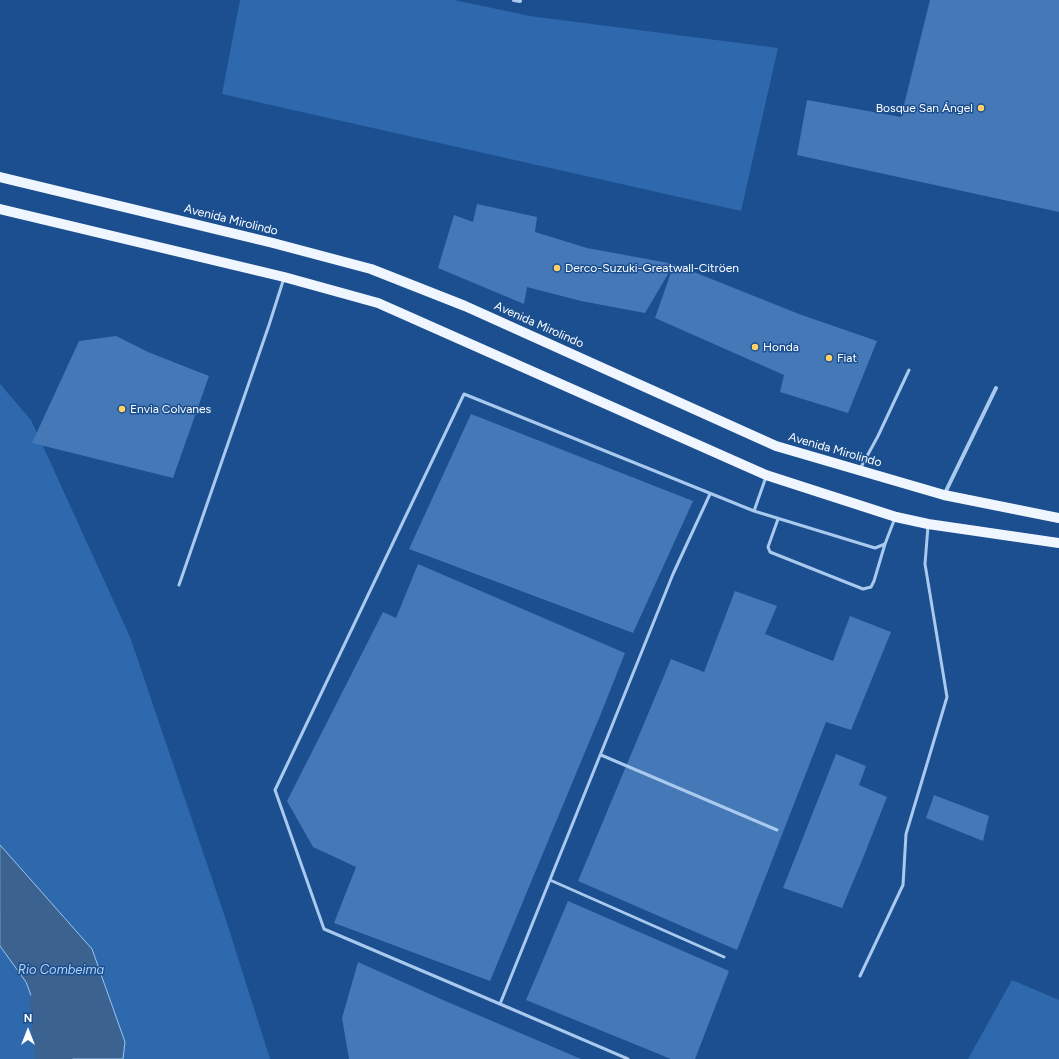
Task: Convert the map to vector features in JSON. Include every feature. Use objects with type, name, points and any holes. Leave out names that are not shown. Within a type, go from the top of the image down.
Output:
[{"type":"main road","name":"Avenida Mirolindo","points":[[0,177],[272,243],[371,269],[465,306],[776,446],[944,496],[1059,518]]},
{"type":"main road","points":[[0,209],[284,278],[378,304],[766,474],[896,517],[928,524],[1059,544]]},
{"type":"street","points":[[514,0],[520,0]]},
{"type":"street","points":[[944,496],[996,388]]},
{"type":"lane","points":[[179,585],[269,326],[284,278]]},
{"type":"lane","points":[[859,470],[878,436],[909,370]]},
{"type":"lane","points":[[628,1059],[324,929],[275,790],[464,394],[754,511],[875,548],[885,544]]},
{"type":"lane","points":[[754,511],[766,474]]},
{"type":"lane","points":[[500,1004],[674,574],[710,494]]},
{"type":"lane","points":[[778,519],[768,547],[770,552],[864,589],[871,587],[874,581],[885,544],[896,517]]},
{"type":"lane","points":[[860,976],[904,885],[906,834],[947,697],[925,564],[928,524]]},
{"type":"lane","points":[[601,755],[777,830]]},
{"type":"lane","points":[[550,880],[724,958]]},
{"type":"shaded area","points":[[240,0],[454,0],[530,16],[778,48],[741,211],[222,94]]},
{"type":"shaded area","points":[[0,384],[31,420],[130,637],[226,920],[270,1059],[0,1059]]},
{"type":"shaded area","points":[[1012,980],[1059,1000],[1059,1059],[968,1059]]},
{"type":"water","name":"Rio Combeima","points":[[0,845],[92,949],[125,1042],[123,1059],[55,1059],[26,982],[0,946]]},
{"type":"building","name":"Bosque San Ángel","points":[[930,0],[1059,0],[1059,212],[797,155],[807,100],[901,117]]},
{"type":"building","points":[[477,204],[537,217],[535,232],[587,248],[674,264],[645,313],[581,301],[527,287],[524,304],[438,268],[454,215],[473,222]]},
{"type":"building","points":[[674,264],[799,314],[877,341],[848,413],[780,392],[784,375],[655,318]]},
{"type":"building","name":"Envia Colvanes","points":[[116,336],[148,352],[209,376],[173,478],[32,443],[79,341]]},
{"type":"building","points":[[471,414],[693,501],[633,633],[409,549]]},
{"type":"building","points":[[418,564],[625,653],[490,981],[334,923],[356,867],[313,847],[287,801],[383,612],[396,618]]},
{"type":"building","points":[[735,591],[777,606],[765,634],[833,661],[850,616],[891,632],[851,730],[826,722],[737,950],[578,881],[671,659],[704,672]]},
{"type":"building","points":[[836,754],[866,766],[859,785],[887,797],[842,908],[783,888]]},
{"type":"building","points":[[934,795],[989,816],[983,841],[926,818]]},
{"type":"building","points":[[568,901],[729,971],[695,1059],[671,1059],[526,1000]]},
{"type":"building","points":[[358,962],[581,1059],[349,1059],[342,1018]]},
{"type":"waterway","points":[[48,1003],[54,1059]]},
{"type":"place","name":"Bosque San Ángel","points":[[981,108]]},
{"type":"place","name":"Derco-Suzuki-Greatwall-Citröen","points":[[557,268]]},
{"type":"place","name":"Honda","points":[[755,347]]},
{"type":"place","name":"Fiat","points":[[829,358]]},
{"type":"place","name":"Envia Colvanes","points":[[122,409]]}]
